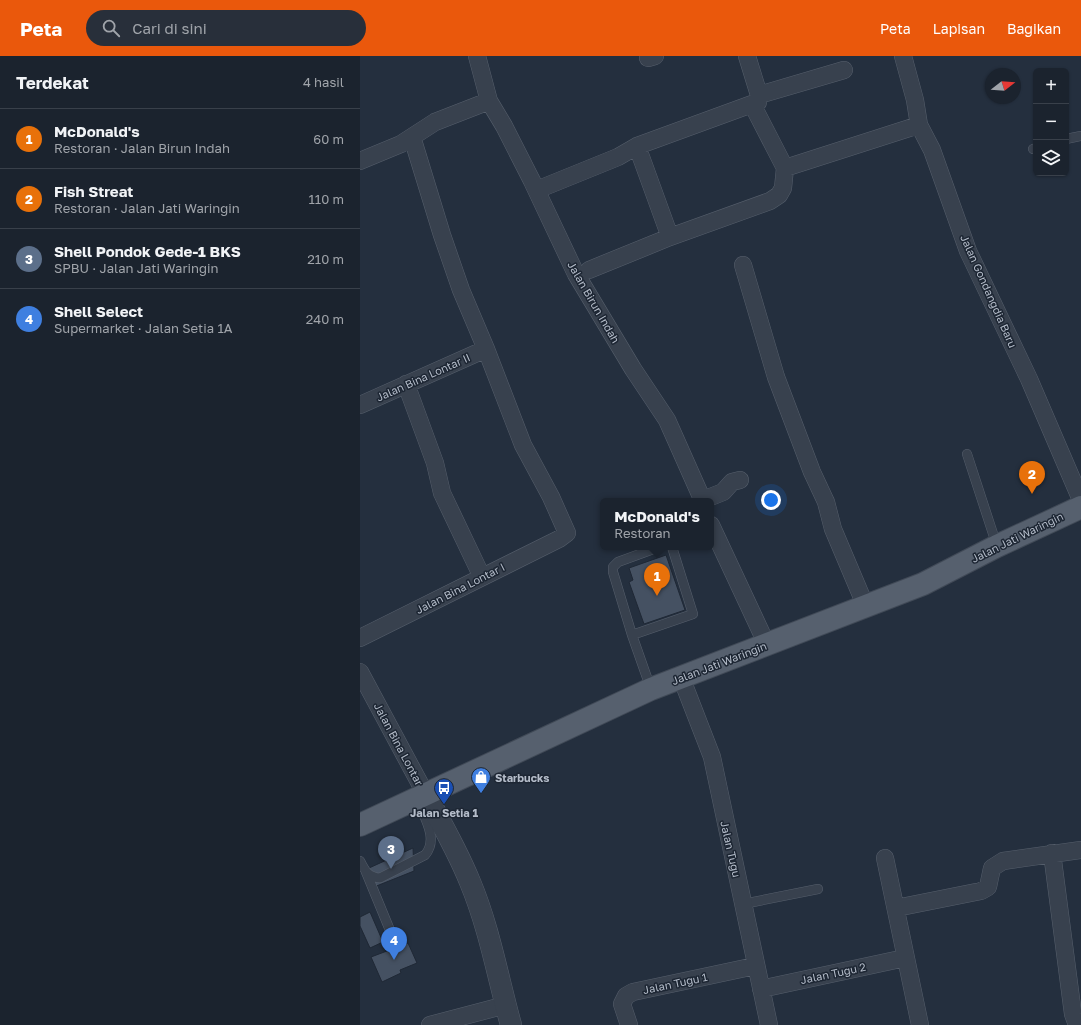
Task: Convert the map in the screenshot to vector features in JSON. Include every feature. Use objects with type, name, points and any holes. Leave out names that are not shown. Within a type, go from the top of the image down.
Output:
[{"type":"main road","name":"Jalan Jati Waringin","points":[[360,825],[651,689],[923,584],[997,546],[1081,507]]},
{"type":"street","name":"Jalan Birun Indah","points":[[477,56],[489,101],[538,184],[576,274],[632,369],[667,420],[702,498]]},
{"type":"street","points":[[589,270],[670,237],[770,201],[778,195],[783,188],[785,168],[756,99],[747,56]]},
{"type":"street","name":"Jalan Gondangdia Baru","points":[[903,56],[915,100],[919,125],[932,150],[968,251],[1029,379],[1081,500]]},
{"type":"street","points":[[538,184],[618,157],[637,146],[756,99],[844,70]]},
{"type":"street","points":[[360,161],[401,144],[435,122],[489,101]]},
{"type":"street","points":[[785,168],[919,125]]},
{"type":"street","points":[[412,137],[452,262],[486,349]]},
{"type":"street","points":[[637,146],[670,237]]},
{"type":"street","points":[[538,184],[604,153]]},
{"type":"street","points":[[743,265],[776,377],[812,472],[826,502],[833,529],[866,607]]},
{"type":"street","name":"Jalan Bina Lontar II","points":[[360,405],[486,349]]},
{"type":"street","name":"Jalan Bina Lontar I","points":[[360,638],[560,539],[567,533],[551,496],[523,445],[486,349]]},
{"type":"street","points":[[406,384],[435,463],[442,493],[482,577]]},
{"type":"street","points":[[710,498],[723,492],[732,482],[740,480]]},
{"type":"street","points":[[714,531],[767,645]]},
{"type":"street","name":"Jalan Bina Lontar","points":[[360,672],[421,797]]},
{"type":"street","name":"Jalan Tugu","points":[[681,677],[712,757],[769,1025]]},
{"type":"street","points":[[421,797],[459,856],[471,882],[480,906],[508,1015],[430,1025]]},
{"type":"street","points":[[896,908],[980,891],[988,887],[992,868],[1003,861],[1081,850]]},
{"type":"street","points":[[1052,853],[1073,1014],[1077,1025]]},
{"type":"street","points":[[885,858],[920,1025]]},
{"type":"street","name":"Jalan Tugu 2","points":[[761,989],[905,958]]},
{"type":"street","name":"Jalan Tugu 1","points":[[630,1025],[622,1004],[626,996],[633,992],[756,966]]},
{"type":"lane","points":[[1069,138],[1081,136]]},
{"type":"lane","points":[[968,454],[997,546]]},
{"type":"lane","points":[[651,550],[618,562],[613,567],[613,572],[632,636],[651,689]]},
{"type":"lane","points":[[632,636],[693,614],[673,550]]},
{"type":"lane","points":[[365,871],[372,877],[380,878],[425,855],[429,850],[432,838],[421,797]]},
{"type":"lane","points":[[360,861],[394,940]]},
{"type":"lane","points":[[743,904],[818,889]]},
{"type":"building","points":[[666,555],[685,610],[644,624],[629,582],[633,580],[629,568]]},
{"type":"building","points":[[413,848],[414,871],[369,889],[369,868]]},
{"type":"building","points":[[370,912],[383,942],[370,948],[360,926],[360,917]]},
{"type":"building","points":[[408,943],[417,963],[400,970],[401,973],[382,982],[371,957]]},
{"type":"place","name":"Fish Streat","points":[[1032,494]]},
{"type":"place","name":"McDonald's","points":[[657,596]]},
{"type":"place","name":"Starbucks","points":[[481,794]]},
{"type":"place","name":"Jalan Setia 1","points":[[444,805]]},
{"type":"place","name":"Shell Pondok Gede-1 BKS","points":[[391,869]]},
{"type":"place","name":"Shell Select","points":[[394,960]]}]
